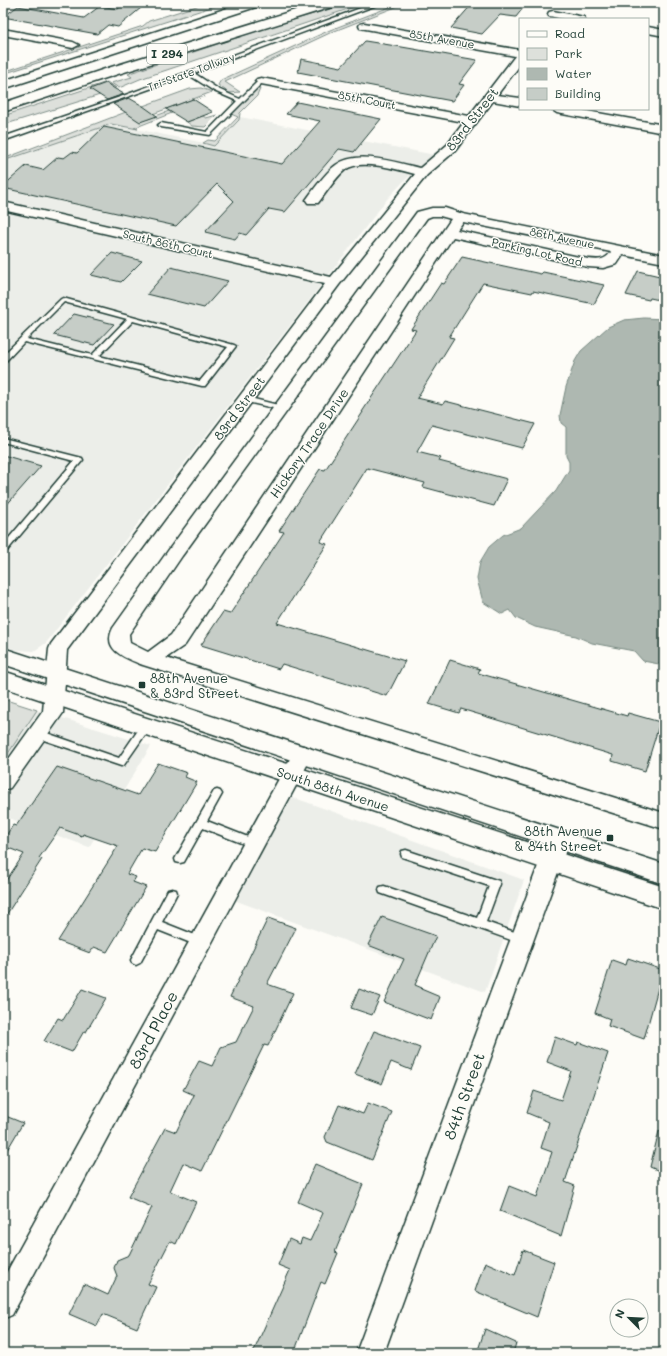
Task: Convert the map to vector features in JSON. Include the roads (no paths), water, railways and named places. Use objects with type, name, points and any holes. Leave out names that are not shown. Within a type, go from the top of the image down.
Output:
[{"type":"main road","name":"I 294","points":[[3,85],[255,3]]},
{"type":"main road","name":"Tri-State Tollway","points":[[3,108],[113,71],[332,3]]},
{"type":"main road","name":"South 88th Avenue","points":[[3,656],[303,754],[555,850],[664,898]]},
{"type":"main road","name":"South 88th Avenue","points":[[3,679],[292,775],[555,850],[664,874]]},
{"type":"street","points":[[551,17],[562,3]]},
{"type":"street","points":[[551,17],[566,18]]},
{"type":"street","name":"85th Avenue","points":[[364,26],[519,53]]},
{"type":"street","points":[[649,30],[664,33]]},
{"type":"street","points":[[3,32],[73,45]]},
{"type":"street","name":"83rd Street","points":[[3,782],[53,713],[58,649],[334,282],[422,172],[451,148],[519,58]]},
{"type":"street","name":"85th Court","points":[[261,81],[472,120]]},
{"type":"street","points":[[490,97],[519,102]]},
{"type":"street","points":[[562,110],[664,129]]},
{"type":"street","points":[[313,200],[342,166],[356,160],[375,162],[422,172]]},
{"type":"street","name":"South 86th Court","points":[[3,206],[334,282]]},
{"type":"street","name":"86th Avenue","points":[[150,660],[129,652],[121,646],[120,633],[176,552],[422,215],[435,210],[447,212],[459,217],[664,259]]},
{"type":"street","name":"Hickory Trace Drive","points":[[150,660],[178,640],[459,217]]},
{"type":"street","name":"Parking Lot Road","points":[[449,232],[588,263],[603,264],[612,261],[619,250]]},
{"type":"street","points":[[150,660],[664,821]]},
{"type":"street","name":"83rd Place","points":[[3,1306],[303,754]]},
{"type":"street","name":"84th Street","points":[[370,1353],[555,850]]},
{"type":"lane","name":"Tri-State Tollway","points":[[3,139],[190,73],[379,3]]},
{"type":"lane","points":[[190,73],[216,90],[241,101]]},
{"type":"lane","points":[[161,125],[208,134],[261,81]]},
{"type":"lane","points":[[3,359],[63,300],[232,346],[202,384],[23,340]]},
{"type":"lane","points":[[94,357],[131,319]]},
{"type":"lane","points":[[246,399],[282,408]]},
{"type":"lane","points":[[3,440],[79,460],[3,550]]},
{"type":"lane","points":[[38,734],[122,762],[146,726]]},
{"type":"lane","points":[[180,859],[217,794]]},
{"type":"lane","points":[[200,823],[254,844]]},
{"type":"lane","points":[[406,854],[495,884],[480,924]]},
{"type":"lane","points":[[384,890],[522,939]]},
{"type":"lane","points":[[136,960],[172,893]]},
{"type":"lane","points":[[155,924],[201,942]]},
{"type":"water","points":[[644,318],[664,319],[664,665],[643,661],[634,651],[592,643],[576,636],[535,627],[516,618],[510,610],[502,614],[483,602],[477,579],[480,562],[489,547],[503,535],[521,528],[556,491],[569,470],[569,462],[566,456],[566,427],[561,423],[560,415],[566,387],[575,361],[581,351],[608,327],[624,320]]},
{"type":"place","name":"88th Avenue & 83rd Street","points":[[142,685]]},
{"type":"place","name":"88th Avenue & 84th Street","points":[[610,838]]}]
